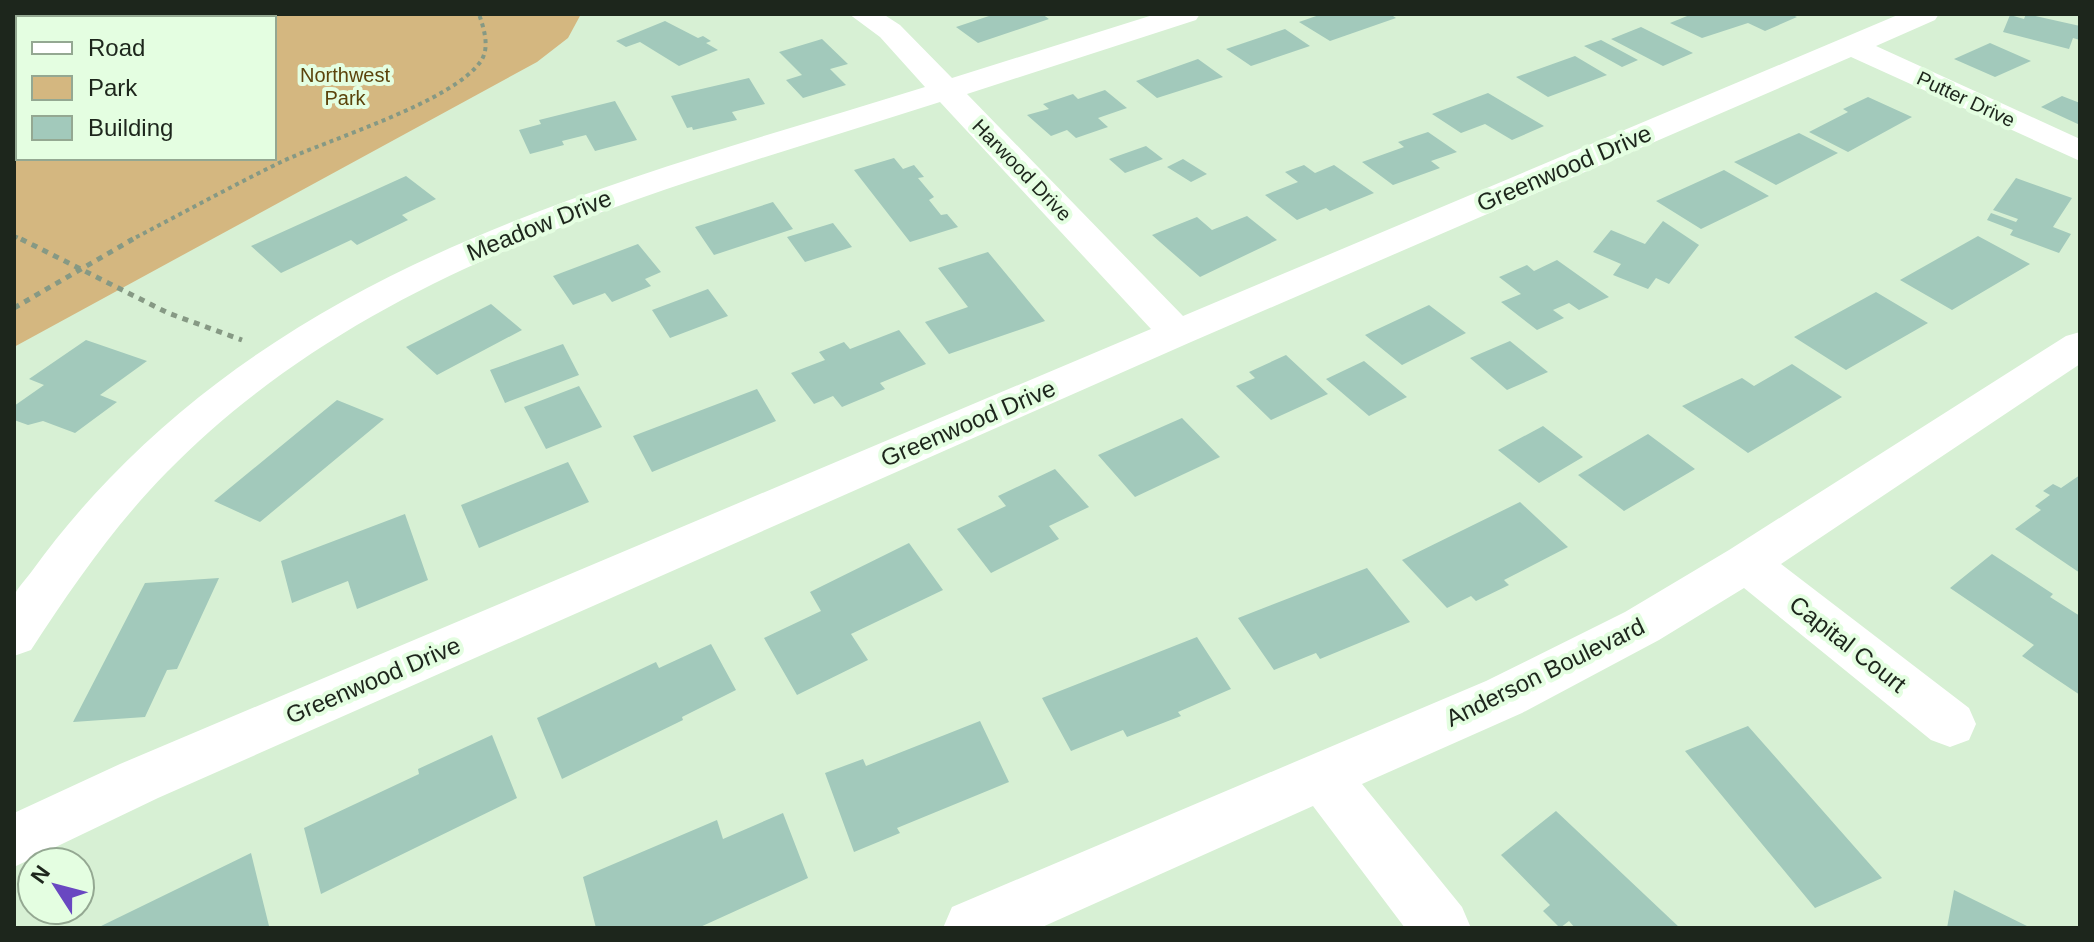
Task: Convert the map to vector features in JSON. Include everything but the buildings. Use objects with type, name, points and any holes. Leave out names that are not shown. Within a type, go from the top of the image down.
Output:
[{"type":"street","name":"Harwood Drive","points":[[863,14],[890,31],[1177,333]]},
{"type":"street","name":"Meadow Drive","points":[[14,636],[65,560],[109,506],[163,451],[254,376],[325,329],[469,252],[623,191],[1186,14]]},
{"type":"street","name":"Greenwood Drive","points":[[14,841],[153,775],[1925,14]]},
{"type":"street","name":"Putter Drive","points":[[1852,46],[2080,151]]},
{"type":"street","name":"Anderson Boulevard","points":[[973,928],[1504,697],[1642,626],[1746,563],[2080,345]]},
{"type":"street","name":"Capital Court","points":[[1746,563],[1950,724]]},
{"type":"street","points":[[1322,775],[1441,928]]},
{"type":"path","points":[[14,308],[283,161],[397,114],[467,77],[483,58],[486,37],[479,14]]},
{"type":"path","points":[[14,236],[168,313],[244,341]]},
{"type":"green space","name":"Northwest Park","points":[[14,14],[581,14],[568,38],[537,62],[14,347]]}]
